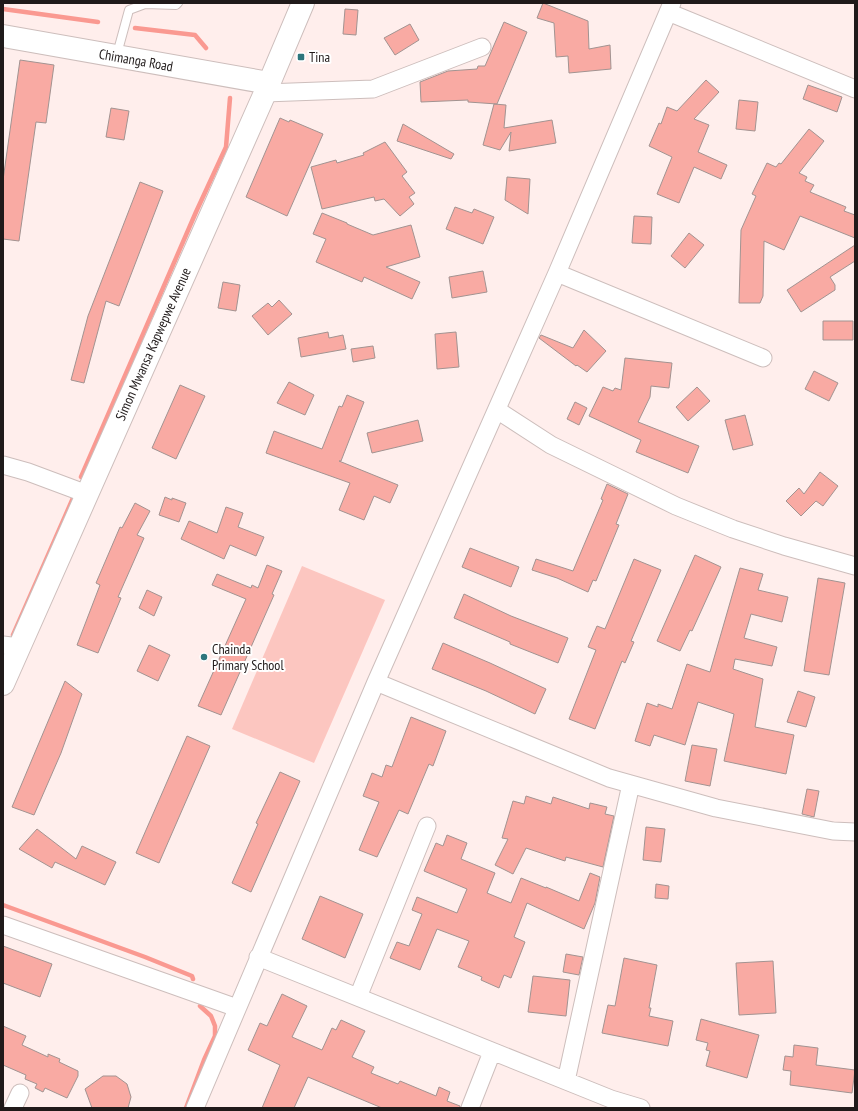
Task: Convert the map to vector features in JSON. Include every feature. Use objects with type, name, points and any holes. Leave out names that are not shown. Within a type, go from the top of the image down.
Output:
[{"type":"main road","name":"Simon Mwansa Kapwepwe Avenue","points":[[3,684],[11,646],[86,494],[267,88],[303,3]]},
{"type":"main road","name":"Chimanga Road","points":[[3,36],[116,56],[267,88]]},
{"type":"street","points":[[195,1108],[376,682],[557,273],[670,7],[855,89]]},
{"type":"street","points":[[267,88],[373,89],[482,47]]},
{"type":"street","points":[[557,273],[763,358]]},
{"type":"street","points":[[497,410],[551,445],[676,506],[732,529],[784,546],[855,566]]},
{"type":"street","points":[[3,465],[28,472],[86,494]]},
{"type":"street","points":[[376,682],[609,778],[716,808],[833,831],[855,832]]},
{"type":"street","points":[[566,1081],[632,784]]},
{"type":"street","points":[[358,997],[427,826]]},
{"type":"street","points":[[3,925],[237,1008]]},
{"type":"street","points":[[258,957],[610,1099],[641,1108]]},
{"type":"street","points":[[470,1108],[492,1052]]},
{"type":"lane","points":[[116,56],[129,10],[145,4],[176,5],[178,3]]},
{"type":"shaded area","points":[[302,566],[385,600],[314,763],[232,729]]},
{"type":"building","points":[[543,3],[588,21],[589,49],[610,45],[611,69],[569,73],[568,56],[556,57],[554,23],[537,18]]},
{"type":"building","points":[[345,9],[358,10],[356,35],[343,34]]},
{"type":"building","points":[[504,22],[527,32],[497,104],[468,102],[468,100],[421,102],[420,82],[448,71],[477,69],[478,66],[485,66]]},
{"type":"building","points":[[410,24],[419,40],[395,55],[384,38]]},
{"type":"building","points":[[20,60],[54,65],[46,123],[36,122],[19,241],[3,239],[3,180]]},
{"type":"building","points":[[706,80],[719,92],[694,119],[709,125],[698,152],[727,165],[721,179],[694,167],[679,203],[657,194],[672,157],[649,146],[659,123],[661,124],[667,107],[677,111]]},
{"type":"building","points":[[808,85],[842,97],[837,112],[803,99]]},
{"type":"building","points":[[739,100],[758,102],[755,131],[736,129]]},
{"type":"building","points":[[494,104],[506,105],[504,128],[552,120],[556,143],[509,151],[511,132],[500,150],[483,145]]},
{"type":"building","points":[[111,108],[129,111],[124,140],[106,137]]},
{"type":"building","points":[[280,118],[289,122],[290,120],[323,134],[287,216],[246,197]]},
{"type":"building","points":[[403,124],[454,154],[451,159],[397,141]]},
{"type":"building","points":[[809,129],[824,141],[799,173],[807,177],[805,181],[814,185],[810,192],[846,207],[844,211],[855,215],[855,238],[800,216],[784,250],[764,241],[763,296],[760,303],[739,303],[741,230],[756,196],[752,194],[767,163],[776,167],[779,163],[781,164]]},
{"type":"building","points":[[385,142],[407,172],[402,176],[415,193],[409,197],[414,204],[400,216],[384,199],[375,201],[374,197],[322,209],[311,167],[336,160],[337,163],[364,155],[363,153]]},
{"type":"building","points":[[507,177],[530,179],[528,214],[505,200]]},
{"type":"building","points":[[140,182],[163,191],[119,306],[106,301],[84,383],[71,380],[88,316]]},
{"type":"building","points":[[455,207],[472,213],[474,209],[494,217],[483,244],[446,229]]},
{"type":"building","points":[[322,213],[373,235],[411,225],[420,257],[386,267],[420,282],[412,299],[364,277],[362,282],[316,262],[326,239],[313,234]]},
{"type":"building","points":[[634,216],[652,217],[651,244],[632,243]]},
{"type":"building","points":[[689,233],[704,245],[685,268],[671,256]]},
{"type":"building","points":[[855,245],[855,261],[830,277],[835,285],[835,290],[801,312],[787,290]]},
{"type":"building","points":[[483,271],[487,292],[452,298],[449,277]]},
{"type":"building","points":[[223,282],[240,285],[236,311],[218,308]]},
{"type":"building","points":[[279,300],[292,314],[268,335],[252,316],[268,303],[272,307]]},
{"type":"building","points":[[823,321],[853,321],[853,340],[823,340]]},
{"type":"building","points":[[584,330],[606,351],[587,372],[577,365],[576,366],[539,338],[541,335],[573,348]]},
{"type":"building","points":[[328,332],[329,338],[343,335],[346,349],[301,357],[298,338]]},
{"type":"building","points":[[456,332],[459,367],[437,369],[435,334]]},
{"type":"building","points":[[373,346],[375,358],[353,362],[351,349]]},
{"type":"building","points":[[625,358],[672,363],[669,388],[651,386],[650,397],[638,422],[699,446],[688,473],[636,452],[641,440],[589,416],[603,387],[613,391],[615,388],[621,390]]},
{"type":"building","points":[[814,371],[838,383],[829,401],[805,389]]},
{"type":"building","points":[[289,382],[314,395],[305,415],[277,403]]},
{"type":"building","points":[[180,385],[205,396],[176,459],[152,448]]},
{"type":"building","points":[[697,387],[710,401],[688,421],[676,407]]},
{"type":"building","points":[[347,395],[364,402],[341,461],[339,461],[398,485],[390,503],[374,496],[364,520],[339,510],[350,483],[266,453],[274,431],[322,449],[339,406],[342,407]]},
{"type":"building","points":[[575,402],[587,408],[579,425],[567,419]]},
{"type":"building","points":[[745,415],[753,445],[733,450],[725,420]]},
{"type":"building","points":[[418,420],[423,441],[372,453],[367,433]]},
{"type":"building","points":[[820,472],[838,486],[823,506],[816,501],[801,516],[786,501],[799,488],[804,494]]},
{"type":"building","points":[[607,484],[628,494],[616,524],[619,525],[596,581],[593,580],[588,592],[557,578],[532,570],[536,559],[573,571],[603,500],[601,499]]},
{"type":"building","points":[[165,497],[186,503],[179,522],[159,515]]},
{"type":"building","points":[[135,503],[150,511],[137,535],[144,538],[118,597],[121,598],[98,653],[77,645],[100,585],[96,583],[120,527],[122,528]]},
{"type":"building","points":[[226,507],[243,513],[238,527],[264,537],[256,556],[230,545],[224,559],[181,539],[189,521],[217,533]]},
{"type":"building","points":[[470,548],[519,567],[511,587],[462,567]]},
{"type":"building","points":[[695,555],[721,567],[692,631],[690,630],[680,651],[657,641]]},
{"type":"building","points":[[634,559],[661,570],[631,641],[634,642],[625,663],[622,661],[595,729],[569,719],[596,650],[588,647],[597,626],[605,629]]},
{"type":"building","points":[[267,565],[282,571],[272,594],[274,595],[221,715],[198,706],[246,599],[212,585],[217,574],[251,588],[252,585],[258,588]]},
{"type":"building","points":[[740,568],[763,574],[758,590],[788,597],[782,622],[751,614],[744,638],[777,647],[772,666],[735,659],[733,669],[763,679],[755,727],[794,735],[786,774],[724,761],[734,714],[698,702],[685,745],[654,735],[650,746],[635,741],[647,703],[658,707],[658,704],[672,709],[687,664],[710,672]]},
{"type":"building","points":[[818,578],[845,583],[829,675],[804,671]]},
{"type":"building","points":[[147,590],[162,597],[154,616],[139,608]]},
{"type":"building","points":[[464,594],[511,616],[568,638],[558,663],[510,644],[510,642],[454,618]]},
{"type":"building","points":[[443,643],[546,689],[535,714],[486,691],[432,669]]},
{"type":"building","points":[[149,645],[170,655],[158,681],[137,671]]},
{"type":"building","points":[[65,681],[82,694],[61,753],[34,815],[12,807]]},
{"type":"building","points":[[798,691],[815,697],[806,727],[787,722]]},
{"type":"building","points":[[411,717],[446,731],[433,766],[429,764],[408,814],[399,810],[377,857],[359,850],[379,802],[363,796],[372,773],[382,777],[386,765],[392,767]]},
{"type":"building","points":[[187,736],[210,746],[159,863],[136,853]]},
{"type":"building","points":[[692,745],[717,749],[710,786],[685,781]]},
{"type":"building","points":[[280,772],[300,781],[251,892],[232,883],[258,824],[256,823]]},
{"type":"building","points":[[807,789],[819,791],[814,817],[802,814]]},
{"type":"building","points":[[526,796],[551,804],[553,797],[589,809],[590,803],[607,807],[605,814],[614,816],[603,867],[566,857],[565,861],[526,848],[513,874],[495,865],[508,839],[502,838],[513,801],[524,804]]},
{"type":"building","points":[[646,827],[665,829],[661,862],[643,860]]},
{"type":"building","points":[[37,829],[76,859],[82,846],[116,862],[105,885],[55,862],[52,868],[19,849]]},
{"type":"building","points":[[447,835],[467,843],[461,859],[495,873],[487,893],[511,903],[521,878],[579,901],[590,873],[600,877],[595,903],[584,929],[527,903],[514,937],[525,942],[511,978],[504,975],[499,988],[481,980],[482,977],[458,967],[469,941],[437,929],[420,970],[390,958],[397,942],[409,946],[422,914],[412,910],[417,897],[457,913],[467,889],[424,871],[436,843],[443,846]]},
{"type":"building","points":[[656,884],[669,886],[668,899],[655,898]]},
{"type":"building","points":[[320,896],[363,914],[345,958],[302,939]]},
{"type":"building","points":[[3,946],[52,964],[40,997],[3,983]]},
{"type":"building","points":[[566,954],[583,957],[579,975],[563,972]]},
{"type":"building","points":[[624,958],[657,965],[649,1008],[651,1008],[649,1016],[673,1021],[668,1046],[602,1033],[608,1005],[615,1006]]},
{"type":"building","points":[[773,961],[776,1013],[739,1015],[736,963]]},
{"type":"building","points":[[533,976],[570,980],[566,1016],[528,1012]]},
{"type":"building","points":[[282,994],[307,1006],[292,1037],[322,1050],[332,1028],[336,1030],[341,1020],[365,1031],[352,1057],[374,1067],[371,1073],[398,1084],[400,1081],[436,1096],[439,1087],[450,1092],[447,1101],[460,1106],[460,1108],[382,1108],[308,1077],[294,1108],[262,1108],[280,1065],[248,1050],[260,1023],[267,1026]]},
{"type":"building","points":[[701,1019],[759,1035],[747,1078],[706,1066],[710,1051],[706,1050],[708,1043],[696,1040]]},
{"type":"building","points":[[3,1026],[26,1036],[22,1045],[48,1057],[48,1054],[60,1059],[59,1062],[78,1071],[78,1076],[67,1098],[45,1088],[43,1092],[35,1088],[37,1084],[25,1079],[26,1075],[3,1065]]},
{"type":"building","points":[[794,1045],[818,1048],[816,1065],[855,1070],[852,1093],[790,1085],[791,1071],[783,1070],[785,1056],[793,1057]]},
{"type":"building","points":[[103,1076],[116,1076],[127,1084],[131,1097],[128,1108],[92,1108],[85,1089]]},
{"type":"waterway","points":[[3,9],[98,22]]},
{"type":"waterway","points":[[135,28],[195,35],[206,48]]},
{"type":"waterway","points":[[81,477],[196,212],[226,147],[230,98]]},
{"type":"waterway","points":[[13,635],[73,498]]},
{"type":"waterway","points":[[3,905],[145,957],[192,976],[193,979]]},
{"type":"waterway","points":[[186,1108],[204,1060],[215,1036],[215,1026],[211,1016],[200,1006]]},
{"type":"place","name":"Tina","points":[[301,57]]},
{"type":"place","name":"Chainda Primary School","points":[[204,657]]}]
